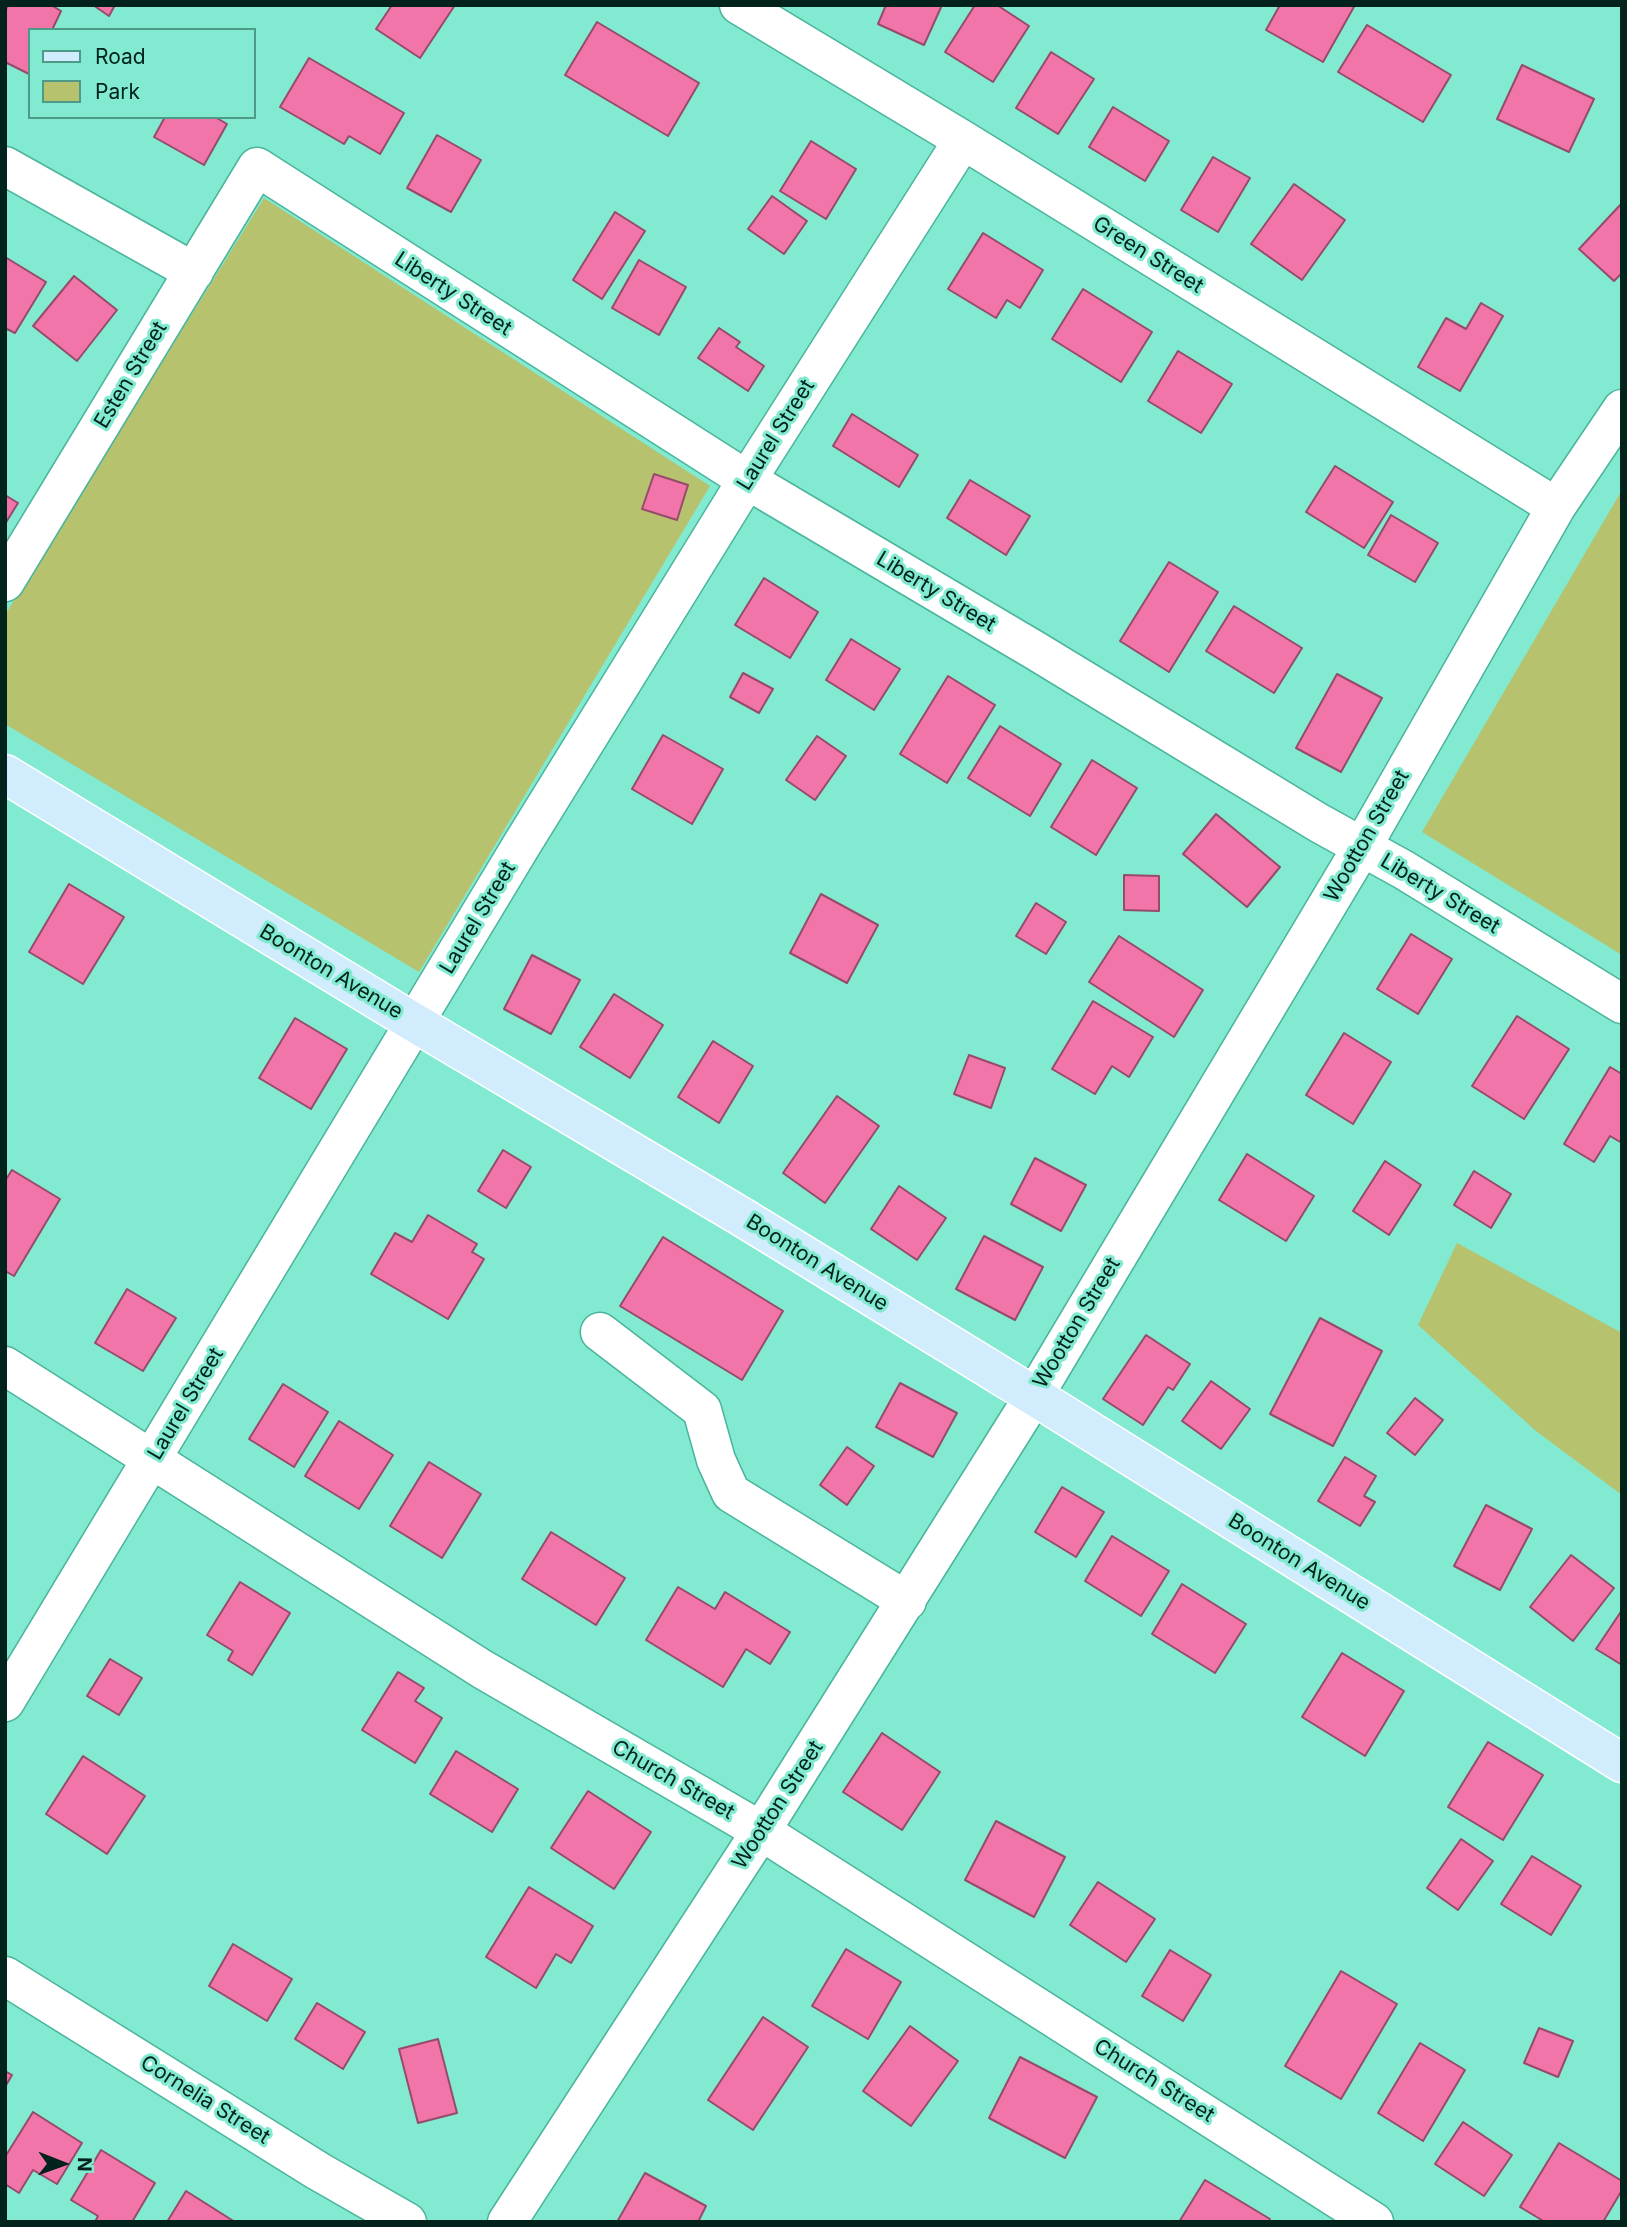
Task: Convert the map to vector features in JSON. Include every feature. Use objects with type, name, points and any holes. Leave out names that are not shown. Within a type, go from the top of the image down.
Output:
[{"type":"main road","name":"Boonton Avenue","points":[[5,775],[742,1217],[1622,1763]]},
{"type":"street","name":"Green Street","points":[[739,5],[963,140],[1556,507]]},
{"type":"street","name":"Laurel Street","points":[[5,1702],[747,480],[963,140]]},
{"type":"street","points":[[5,166],[194,272]]},
{"type":"street","name":"Liberty Street","points":[[257,167],[747,480],[1404,870],[1622,1004]]},
{"type":"street","name":"Esten Street","points":[[5,582],[257,167]]},
{"type":"street","name":"Wootton Street","points":[[506,2222],[761,1831],[1034,1396],[1362,847],[1556,507],[1620,415]]},
{"type":"street","points":[[600,1332],[702,1410],[716,1460],[731,1493],[907,1601]]},
{"type":"street","name":"Church Street","points":[[5,1366],[482,1670],[761,1831],[1374,2222]]},
{"type":"street","name":"Cornelia Street","points":[[5,1976],[307,2164],[407,2222]]},
{"type":"green space","points":[[264,198],[710,486],[419,972],[5,724],[5,615]]},
{"type":"green space","points":[[1622,490],[1622,955],[1422,832]]},
{"type":"green space","points":[[1457,1243],[1622,1333],[1622,1495],[1536,1431],[1418,1325]]},
{"type":"building","points":[[8,5],[51,5],[61,11],[53,28],[28,28],[28,74],[5,62],[5,11]]},
{"type":"building","points":[[93,5],[115,5],[109,16]]},
{"type":"building","points":[[392,5],[455,5],[420,58],[376,29]]},
{"type":"building","points":[[886,5],[942,5],[924,45],[878,24]]},
{"type":"building","points":[[975,5],[997,5],[1029,26],[993,82],[945,52]]},
{"type":"building","points":[[1280,5],[1355,5],[1323,62],[1266,30]]},
{"type":"building","points":[[597,22],[699,83],[668,136],[565,75]]},
{"type":"building","points":[[1367,25],[1451,75],[1423,122],[1338,72]]},
{"type":"building","points":[[1051,52],[1094,79],[1058,134],[1016,108]]},
{"type":"building","points":[[309,58],[404,113],[380,154],[349,136],[344,144],[280,107]]},
{"type":"building","points":[[1522,65],[1594,99],[1569,152],[1497,119]]},
{"type":"building","points":[[1113,107],[1169,141],[1145,181],[1089,147]]},
{"type":"building","points":[[164,119],[218,119],[227,124],[204,165],[154,137]]},
{"type":"building","points":[[437,135],[481,160],[451,212],[407,188]]},
{"type":"building","points":[[811,141],[856,169],[826,219],[780,191]]},
{"type":"building","points":[[1213,157],[1250,178],[1218,232],[1181,210]]},
{"type":"building","points":[[1294,184],[1345,220],[1302,280],[1251,244]]},
{"type":"building","points":[[772,196],[807,221],[784,254],[748,229]]},
{"type":"building","points":[[1622,203],[1622,273],[1614,281],[1579,249]]},
{"type":"building","points":[[615,212],[645,231],[602,299],[573,280]]},
{"type":"building","points":[[983,233],[1043,270],[1020,308],[1007,300],[996,318],[948,289]]},
{"type":"building","points":[[5,257],[46,282],[15,333],[5,328]]},
{"type":"building","points":[[639,260],[686,287],[659,335],[612,308]]},
{"type":"building","points":[[74,276],[117,310],[77,361],[33,326]]},
{"type":"building","points":[[1083,289],[1152,332],[1121,382],[1052,339]]},
{"type":"building","points":[[1481,303],[1503,316],[1460,391],[1418,367],[1446,318],[1466,329]]},
{"type":"building","points":[[719,328],[740,342],[736,347],[764,366],[748,391],[698,358]]},
{"type":"building","points":[[1178,351],[1232,384],[1201,433],[1148,401]]},
{"type":"building","points":[[852,414],[918,455],[899,487],[833,446]]},
{"type":"building","points":[[1335,466],[1393,502],[1364,548],[1306,512]]},
{"type":"building","points":[[654,474],[688,485],[677,520],[642,509]]},
{"type":"building","points":[[970,480],[1030,516],[1006,555],[947,518]]},
{"type":"building","points":[[5,495],[18,503],[5,524]]},
{"type":"building","points":[[1391,515],[1438,543],[1415,582],[1368,555]]},
{"type":"building","points":[[1169,562],[1218,592],[1169,672],[1120,641]]},
{"type":"building","points":[[764,578],[818,612],[790,658],[735,625]]},
{"type":"building","points":[[1234,606],[1302,648],[1274,693],[1206,651]]},
{"type":"building","points":[[851,639],[900,669],[874,710],[826,680]]},
{"type":"building","points":[[743,673],[773,689],[759,713],[730,697]]},
{"type":"building","points":[[1337,674],[1382,698],[1341,772],[1296,748]]},
{"type":"building","points":[[948,676],[995,705],[947,783],[900,754]]},
{"type":"building","points":[[1000,726],[1061,764],[1030,816],[968,778]]},
{"type":"building","points":[[663,735],[723,769],[692,824],[632,789]]},
{"type":"building","points":[[817,736],[846,756],[815,800],[786,780]]},
{"type":"building","points":[[1092,760],[1137,788],[1096,855],[1051,827]]},
{"type":"building","points":[[1216,814],[1280,867],[1247,907],[1183,854]]},
{"type":"building","points":[[1124,875],[1159,876],[1159,911],[1124,910]]},
{"type":"building","points":[[69,884],[124,917],[83,984],[29,952]]},
{"type":"building","points":[[821,894],[878,925],[847,983],[790,953]]},
{"type":"building","points":[[1036,903],[1066,922],[1046,954],[1016,936]]},
{"type":"building","points":[[1411,934],[1452,959],[1418,1014],[1377,989]]},
{"type":"building","points":[[1119,936],[1203,990],[1174,1037],[1089,982]]},
{"type":"building","points":[[532,955],[580,980],[551,1034],[504,1009]]},
{"type":"building","points":[[614,994],[663,1025],[630,1078],[580,1047]]},
{"type":"building","points":[[1093,1001],[1153,1037],[1129,1077],[1112,1066],[1095,1094],[1052,1069]]},
{"type":"building","points":[[1517,1016],[1569,1049],[1524,1119],[1472,1086]]},
{"type":"building","points":[[295,1018],[347,1049],[311,1109],[259,1078]]},
{"type":"building","points":[[1344,1033],[1391,1062],[1353,1124],[1306,1095]]},
{"type":"building","points":[[713,1041],[753,1066],[719,1123],[678,1097]]},
{"type":"building","points":[[969,1055],[1005,1068],[991,1108],[954,1094]]},
{"type":"building","points":[[1610,1067],[1622,1074],[1622,1143],[1610,1136],[1594,1162],[1564,1144]]},
{"type":"building","points":[[837,1096],[879,1126],[825,1203],[783,1173]]},
{"type":"building","points":[[503,1150],[531,1167],[506,1208],[478,1191]]},
{"type":"building","points":[[1247,1154],[1314,1196],[1286,1241],[1219,1200]]},
{"type":"building","points":[[1035,1158],[1086,1185],[1061,1231],[1011,1204]]},
{"type":"building","points":[[1385,1161],[1421,1185],[1389,1235],[1353,1211]]},
{"type":"building","points":[[12,1170],[60,1199],[14,1276],[5,1271],[5,1181]]},
{"type":"building","points":[[1474,1171],[1511,1194],[1491,1228],[1454,1205]]},
{"type":"building","points":[[899,1186],[946,1218],[917,1260],[871,1229]]},
{"type":"building","points":[[428,1215],[477,1244],[472,1252],[484,1259],[448,1319],[371,1274],[395,1233],[412,1242]]},
{"type":"building","points":[[984,1236],[1043,1267],[1015,1320],[956,1289]]},
{"type":"building","points":[[663,1237],[783,1311],[742,1380],[620,1306]]},
{"type":"building","points":[[127,1289],[176,1318],[143,1371],[95,1343]]},
{"type":"building","points":[[1320,1318],[1382,1351],[1333,1446],[1270,1414]]},
{"type":"building","points":[[1146,1335],[1190,1364],[1173,1390],[1168,1387],[1143,1425],[1103,1399]]},
{"type":"building","points":[[1211,1381],[1250,1409],[1221,1449],[1182,1421]]},
{"type":"building","points":[[900,1383],[957,1413],[933,1457],[876,1427]]},
{"type":"building","points":[[283,1384],[328,1412],[294,1467],[249,1439]]},
{"type":"building","points":[[1415,1398],[1443,1420],[1415,1455],[1387,1433]]},
{"type":"building","points":[[339,1421],[393,1455],[359,1509],[305,1476]]},
{"type":"building","points":[[847,1447],[874,1466],[847,1505],[820,1485]]},
{"type":"building","points":[[1345,1457],[1376,1476],[1364,1496],[1375,1502],[1360,1526],[1318,1501]]},
{"type":"building","points":[[429,1462],[481,1494],[442,1558],[390,1526]]},
{"type":"building","points":[[1062,1487],[1104,1512],[1076,1557],[1035,1532]]},
{"type":"building","points":[[1486,1505],[1532,1529],[1500,1590],[1454,1566]]},
{"type":"building","points":[[551,1532],[625,1578],[596,1625],[522,1579]]},
{"type":"building","points":[[1112,1536],[1169,1571],[1141,1616],[1085,1581]]},
{"type":"building","points":[[1571,1555],[1614,1588],[1573,1641],[1530,1607]]},
{"type":"building","points":[[240,1582],[290,1613],[252,1675],[228,1660],[233,1651],[207,1635]]},
{"type":"building","points":[[1182,1584],[1246,1624],[1215,1673],[1152,1634]]},
{"type":"building","points":[[678,1587],[715,1609],[725,1592],[790,1632],[770,1664],[746,1649],[723,1687],[646,1640]]},
{"type":"building","points":[[1622,1610],[1622,1665],[1596,1649]]},
{"type":"building","points":[[1342,1653],[1404,1691],[1365,1756],[1302,1717]]},
{"type":"building","points":[[110,1659],[142,1678],[119,1715],[87,1696]]},
{"type":"building","points":[[398,1672],[424,1688],[415,1701],[442,1718],[415,1763],[362,1730]]},
{"type":"building","points":[[882,1733],[940,1772],[902,1830],[843,1792]]},
{"type":"building","points":[[1488,1742],[1543,1775],[1503,1840],[1448,1807]]},
{"type":"building","points":[[456,1751],[518,1789],[492,1832],[430,1794]]},
{"type":"building","points":[[83,1756],[145,1796],[107,1854],[46,1814]]},
{"type":"building","points":[[588,1791],[651,1832],[614,1889],[551,1848]]},
{"type":"building","points":[[996,1821],[1065,1857],[1034,1917],[965,1880]]},
{"type":"building","points":[[1461,1839],[1493,1861],[1458,1910],[1427,1888]]},
{"type":"building","points":[[1532,1856],[1581,1886],[1551,1935],[1501,1904]]},
{"type":"building","points":[[1098,1882],[1155,1919],[1126,1962],[1070,1925]]},
{"type":"building","points":[[529,1887],[593,1926],[571,1963],[556,1954],[536,1988],[486,1957]]},
{"type":"building","points":[[233,1944],[292,1979],[267,2021],[209,1986]]},
{"type":"building","points":[[846,1949],[901,1982],[868,2039],[812,2006]]},
{"type":"building","points":[[1170,1950],[1211,1975],[1183,2021],[1142,1996]]},
{"type":"building","points":[[1341,1971],[1397,2004],[1341,2099],[1285,2066]]},
{"type":"building","points":[[317,2003],[365,2032],[343,2069],[295,2039]]},
{"type":"building","points":[[763,2017],[808,2047],[753,2130],[708,2100]]},
{"type":"building","points":[[910,2026],[958,2061],[911,2126],[863,2091]]},
{"type":"building","points":[[1539,2028],[1573,2041],[1558,2077],[1524,2063]]},
{"type":"building","points":[[438,2039],[457,2113],[418,2123],[399,2049]]},
{"type":"building","points":[[1420,2043],[1465,2070],[1423,2141],[1378,2113]]},
{"type":"building","points":[[1020,2057],[1097,2097],[1065,2158],[989,2118]]},
{"type":"building","points":[[5,2071],[12,2075],[5,2087]]},
{"type":"building","points":[[33,2112],[82,2143],[57,2184],[33,2170],[19,2193],[5,2184],[5,2157]]},
{"type":"building","points":[[1463,2122],[1512,2155],[1484,2196],[1435,2164]]},
{"type":"building","points":[[1559,2143],[1622,2181],[1622,2190],[1603,2222],[1545,2222],[1520,2207]]},
{"type":"building","points":[[101,2150],[155,2183],[132,2222],[95,2222],[98,2216],[71,2200]]},
{"type":"building","points":[[645,2173],[706,2206],[698,2222],[617,2222]]},
{"type":"building","points":[[1205,2180],[1270,2219],[1268,2222],[1179,2222]]},
{"type":"building","points":[[186,2191],[235,2222],[167,2222]]}]
